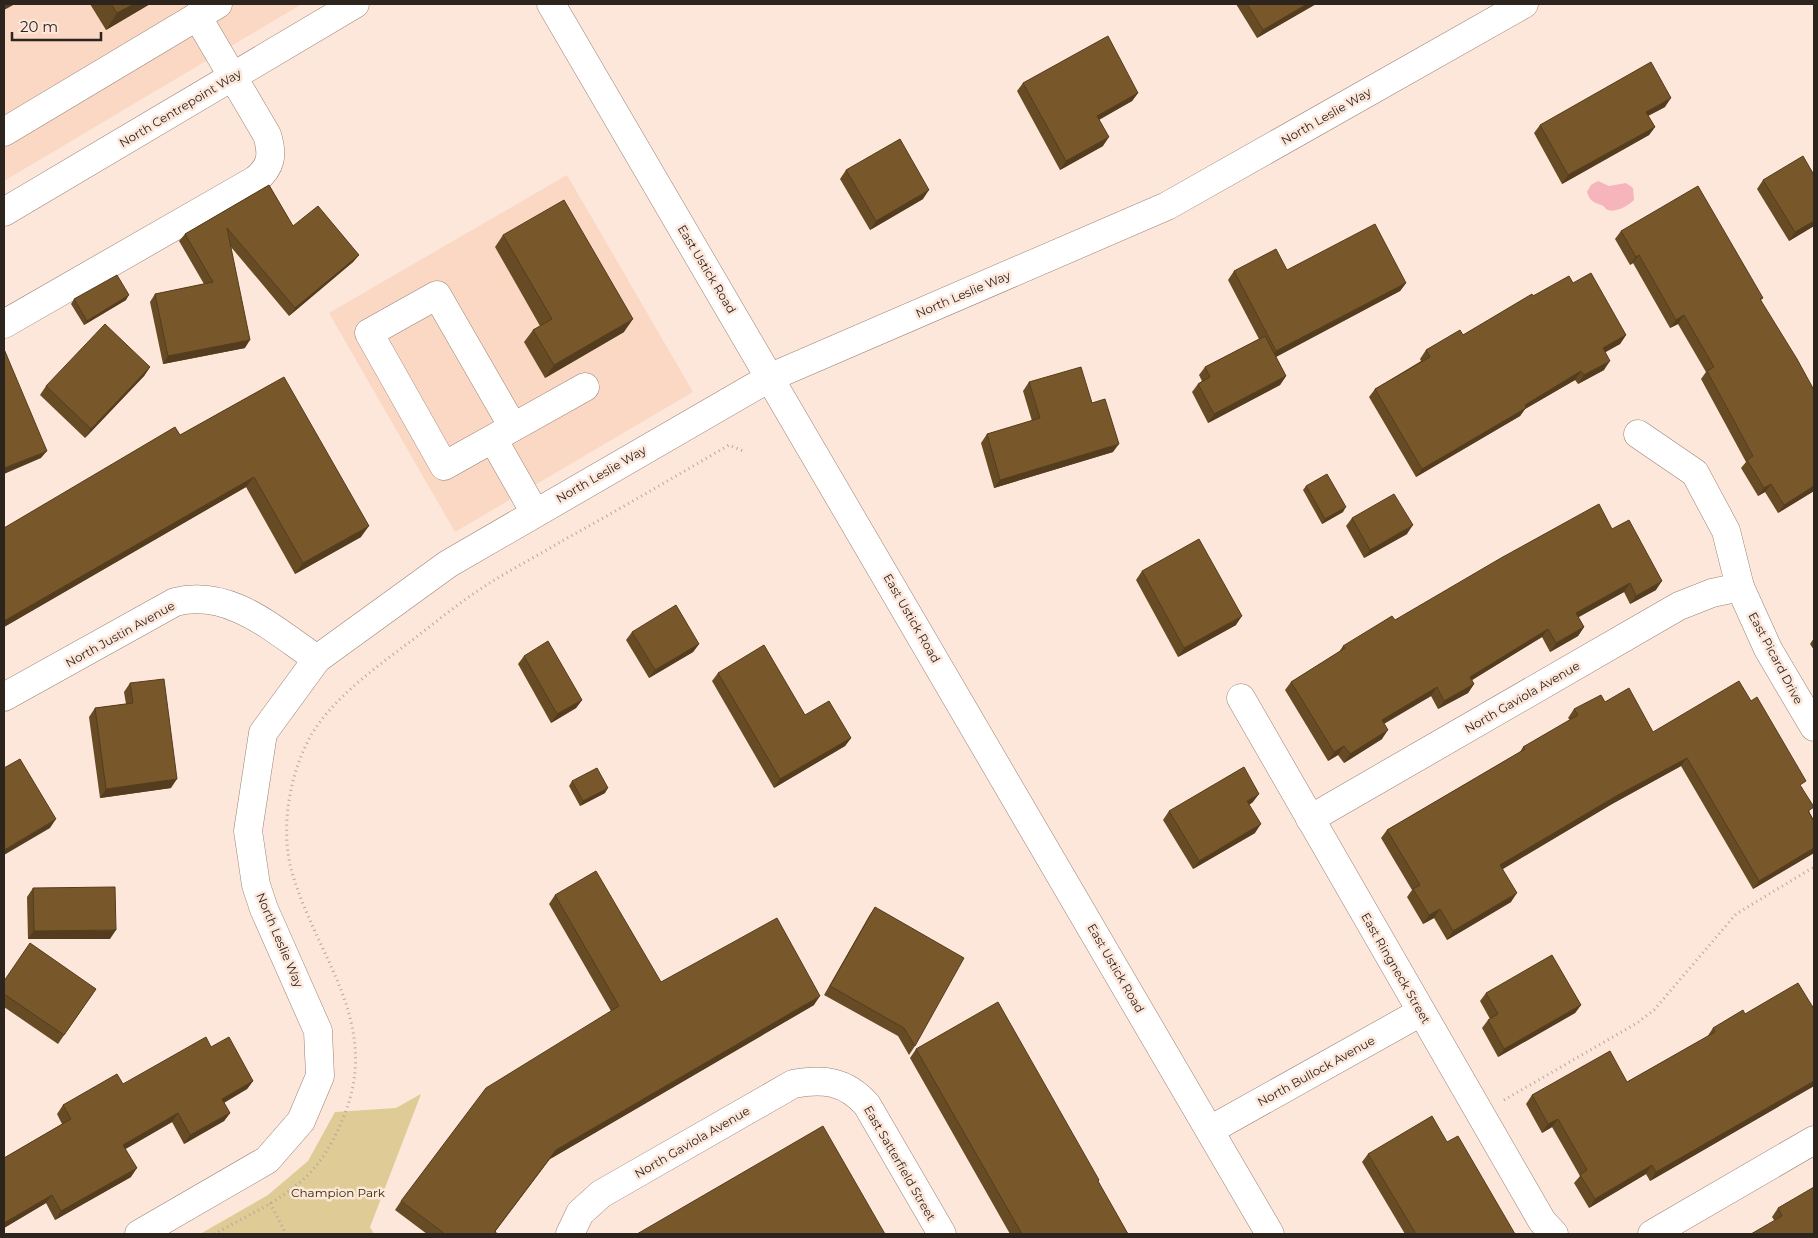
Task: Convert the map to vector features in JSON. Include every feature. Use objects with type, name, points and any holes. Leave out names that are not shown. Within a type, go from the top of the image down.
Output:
[{"type":"street","name":"North Centrepoint Way","points":[[4,212],[355,4]]},
{"type":"street","name":"East Ustick Road","points":[[552,4],[1270,1234]]},
{"type":"street","name":"North Leslie Way","points":[[139,1234],[267,1160],[301,1121],[320,1076],[318,1031],[264,908],[256,885],[248,830],[263,732],[317,659],[448,564],[771,377],[1168,206],[1524,4]]},
{"type":"street","points":[[4,132],[208,10],[232,77],[262,124],[272,155],[269,166],[262,174],[4,324]]},
{"type":"street","points":[[535,513],[503,433],[437,294],[369,333],[444,466],[503,433],[584,387]]},
{"type":"street","name":"East Picard Drive","points":[[1638,434],[1695,473],[1726,531],[1740,587],[1768,649],[1814,727]]},
{"type":"street","name":"North Gaviola Avenue","points":[[1310,820],[1679,606],[1712,594],[1740,587]]},
{"type":"street","name":"North Justin Avenue","points":[[4,697],[175,602],[187,599],[205,598],[221,601],[238,608],[317,659]]},
{"type":"street","name":"East Ringneck Street","points":[[1241,698],[1542,1221],[1554,1234]]},
{"type":"street","name":"North Bullock Avenue","points":[[1210,1130],[1421,1012]]},
{"type":"street","name":"North Gaviola Avenue","points":[[570,1233],[580,1213],[590,1202],[634,1174],[793,1084],[811,1080],[830,1081]]},
{"type":"street","name":"East Satterfield Street","points":[[830,1081],[857,1093],[867,1105],[942,1234]]},
{"type":"street","points":[[1652,1234],[1814,1140]]},
{"type":"path","points":[[214,1234],[270,1203],[307,1176],[334,1142],[351,1097],[355,1072],[354,1034],[344,992],[302,903],[291,869],[287,831],[289,808],[294,776],[310,738],[326,715],[369,673],[481,588],[728,445],[743,451]]},
{"type":"path","points":[[1480,1114],[1637,1023],[1654,1010],[1736,914],[1814,866]]},
{"type":"path","points":[[270,1203],[286,1234]]},
{"type":"shaded area","points":[[4,4],[302,4],[4,181]]},
{"type":"shaded area","points":[[567,175],[693,392],[455,532],[329,313]]},
{"type":"shaded area","points":[[1598,181],[1609,186],[1626,183],[1633,188],[1634,200],[1618,209],[1611,211],[1607,209],[1592,201],[1587,192],[1591,185]]},
{"type":"green space","name":"Champion Park","points":[[421,1094],[370,1227],[374,1234],[200,1234],[268,1195],[308,1161],[335,1112],[396,1108]]},
{"type":"building","points":[[111,4],[134,4],[117,13]]},
{"type":"building","points":[[1247,4],[1307,4],[1263,30]]},
{"type":"building","points":[[1108,36],[1138,93],[1097,116],[1109,137],[1066,161],[1023,83]]},
{"type":"building","points":[[1651,62],[1671,98],[1646,112],[1655,127],[1568,175],[1540,125]]},
{"type":"building","points":[[900,139],[929,190],[876,221],[846,170]]},
{"type":"building","points":[[1803,156],[1814,175],[1814,221],[1795,232],[1763,180]]},
{"type":"building","points":[[269,185],[293,226],[318,206],[359,255],[295,308],[227,228],[250,340],[168,356],[155,294],[213,282],[185,234]]},
{"type":"building","points":[[1698,186],[1763,298],[1760,299],[1814,390],[1814,486],[1784,505],[1771,484],[1764,488],[1747,460],[1753,456],[1707,371],[1714,367],[1684,315],[1676,320],[1639,255],[1636,257],[1621,231]]},
{"type":"building","points":[[564,200],[633,319],[554,365],[533,330],[552,319],[503,235]]},
{"type":"building","points":[[1375,224],[1406,283],[1276,351],[1234,271],[1276,249],[1287,270]]},
{"type":"building","points":[[1591,273],[1626,335],[1603,348],[1610,361],[1584,375],[1581,371],[1525,405],[1526,408],[1422,469],[1375,389],[1430,357],[1426,350],[1460,330],[1463,335],[1532,294],[1533,296],[1569,276],[1573,283]]},
{"type":"building","points":[[117,275],[129,295],[87,321],[74,299]]},
{"type":"building","points":[[105,324],[150,367],[91,429],[46,386]]},
{"type":"building","points":[[1265,336],[1286,376],[1214,414],[1198,384],[1210,377],[1205,367]]},
{"type":"building","points":[[4,349],[47,451],[4,468]]},
{"type":"building","points":[[1081,367],[1092,403],[1105,399],[1119,444],[1000,480],[987,434],[1040,418],[1029,382]]},
{"type":"building","points":[[284,377],[369,526],[303,563],[254,477],[4,621],[4,528],[175,427],[180,435]]},
{"type":"building","points":[[1327,474],[1346,507],[1325,519],[1306,486]]},
{"type":"building","points":[[1394,494],[1413,525],[1370,550],[1352,518]]},
{"type":"building","points":[[1599,504],[1612,529],[1629,520],[1662,581],[1636,596],[1630,583],[1576,613],[1584,627],[1556,643],[1548,629],[1470,677],[1474,684],[1444,701],[1437,687],[1382,720],[1388,730],[1350,754],[1344,746],[1334,752],[1291,682],[1345,648],[1343,646],[1392,616],[1395,620]]},
{"type":"building","points":[[1199,539],[1242,616],[1184,648],[1142,571]]},
{"type":"building","points":[[676,605],[699,644],[655,670],[632,632]]},
{"type":"building","points":[[548,641],[582,700],[557,714],[524,656]]},
{"type":"building","points":[[764,645],[805,715],[829,701],[851,738],[780,779],[718,673]]},
{"type":"building","points":[[164,679],[177,779],[106,789],[95,708],[133,703],[130,683]]},
{"type":"building","points":[[1739,681],[1751,701],[1757,697],[1806,781],[1800,785],[1814,807],[1808,811],[1814,821],[1814,848],[1759,881],[1687,758],[1618,795],[1500,865],[1517,893],[1453,931],[1440,909],[1429,915],[1413,889],[1420,885],[1387,830],[1525,749],[1523,747],[1578,715],[1574,709],[1601,695],[1605,702],[1629,688],[1653,732]]},
{"type":"building","points":[[20,759],[56,819],[4,850],[4,768]]},
{"type":"building","points":[[1244,767],[1259,794],[1247,801],[1261,824],[1199,861],[1169,811]]},
{"type":"building","points":[[597,768],[608,788],[583,801],[572,781]]},
{"type":"building","points":[[596,871],[661,982],[777,918],[820,996],[556,1150],[495,1231],[497,1234],[445,1234],[401,1201],[486,1088],[619,1006],[555,895]]},
{"type":"building","points":[[115,887],[116,930],[34,931],[33,888]]},
{"type":"building","points":[[875,907],[964,958],[915,1046],[904,1028],[830,986]]},
{"type":"building","points":[[30,943],[96,989],[64,1035],[4,994],[4,981]]},
{"type":"building","points":[[1552,955],[1581,1005],[1504,1049],[1488,1020],[1498,1014],[1486,993]]},
{"type":"building","points":[[1798,983],[1814,1009],[1814,1081],[1656,1172],[1652,1165],[1595,1199],[1580,1175],[1587,1170],[1558,1119],[1548,1124],[1532,1095],[1610,1051],[1627,1082],[1715,1032],[1713,1028],[1743,1010],[1745,1014]]},
{"type":"building","points":[[998,1002],[1128,1234],[1022,1234],[916,1049]]},
{"type":"building","points":[[206,1037],[211,1047],[229,1037],[253,1081],[222,1099],[230,1113],[190,1135],[178,1113],[123,1145],[137,1168],[61,1211],[52,1195],[4,1223],[4,1158],[71,1119],[63,1105],[117,1074],[123,1084]]},
{"type":"building","points":[[1432,1116],[1447,1142],[1458,1136],[1515,1234],[1416,1234],[1368,1154]]},
{"type":"building","points":[[823,1126],[885,1234],[637,1234]]},
{"type":"building","points":[[1814,1187],[1814,1234],[1751,1234],[1782,1216],[1778,1208]]}]
